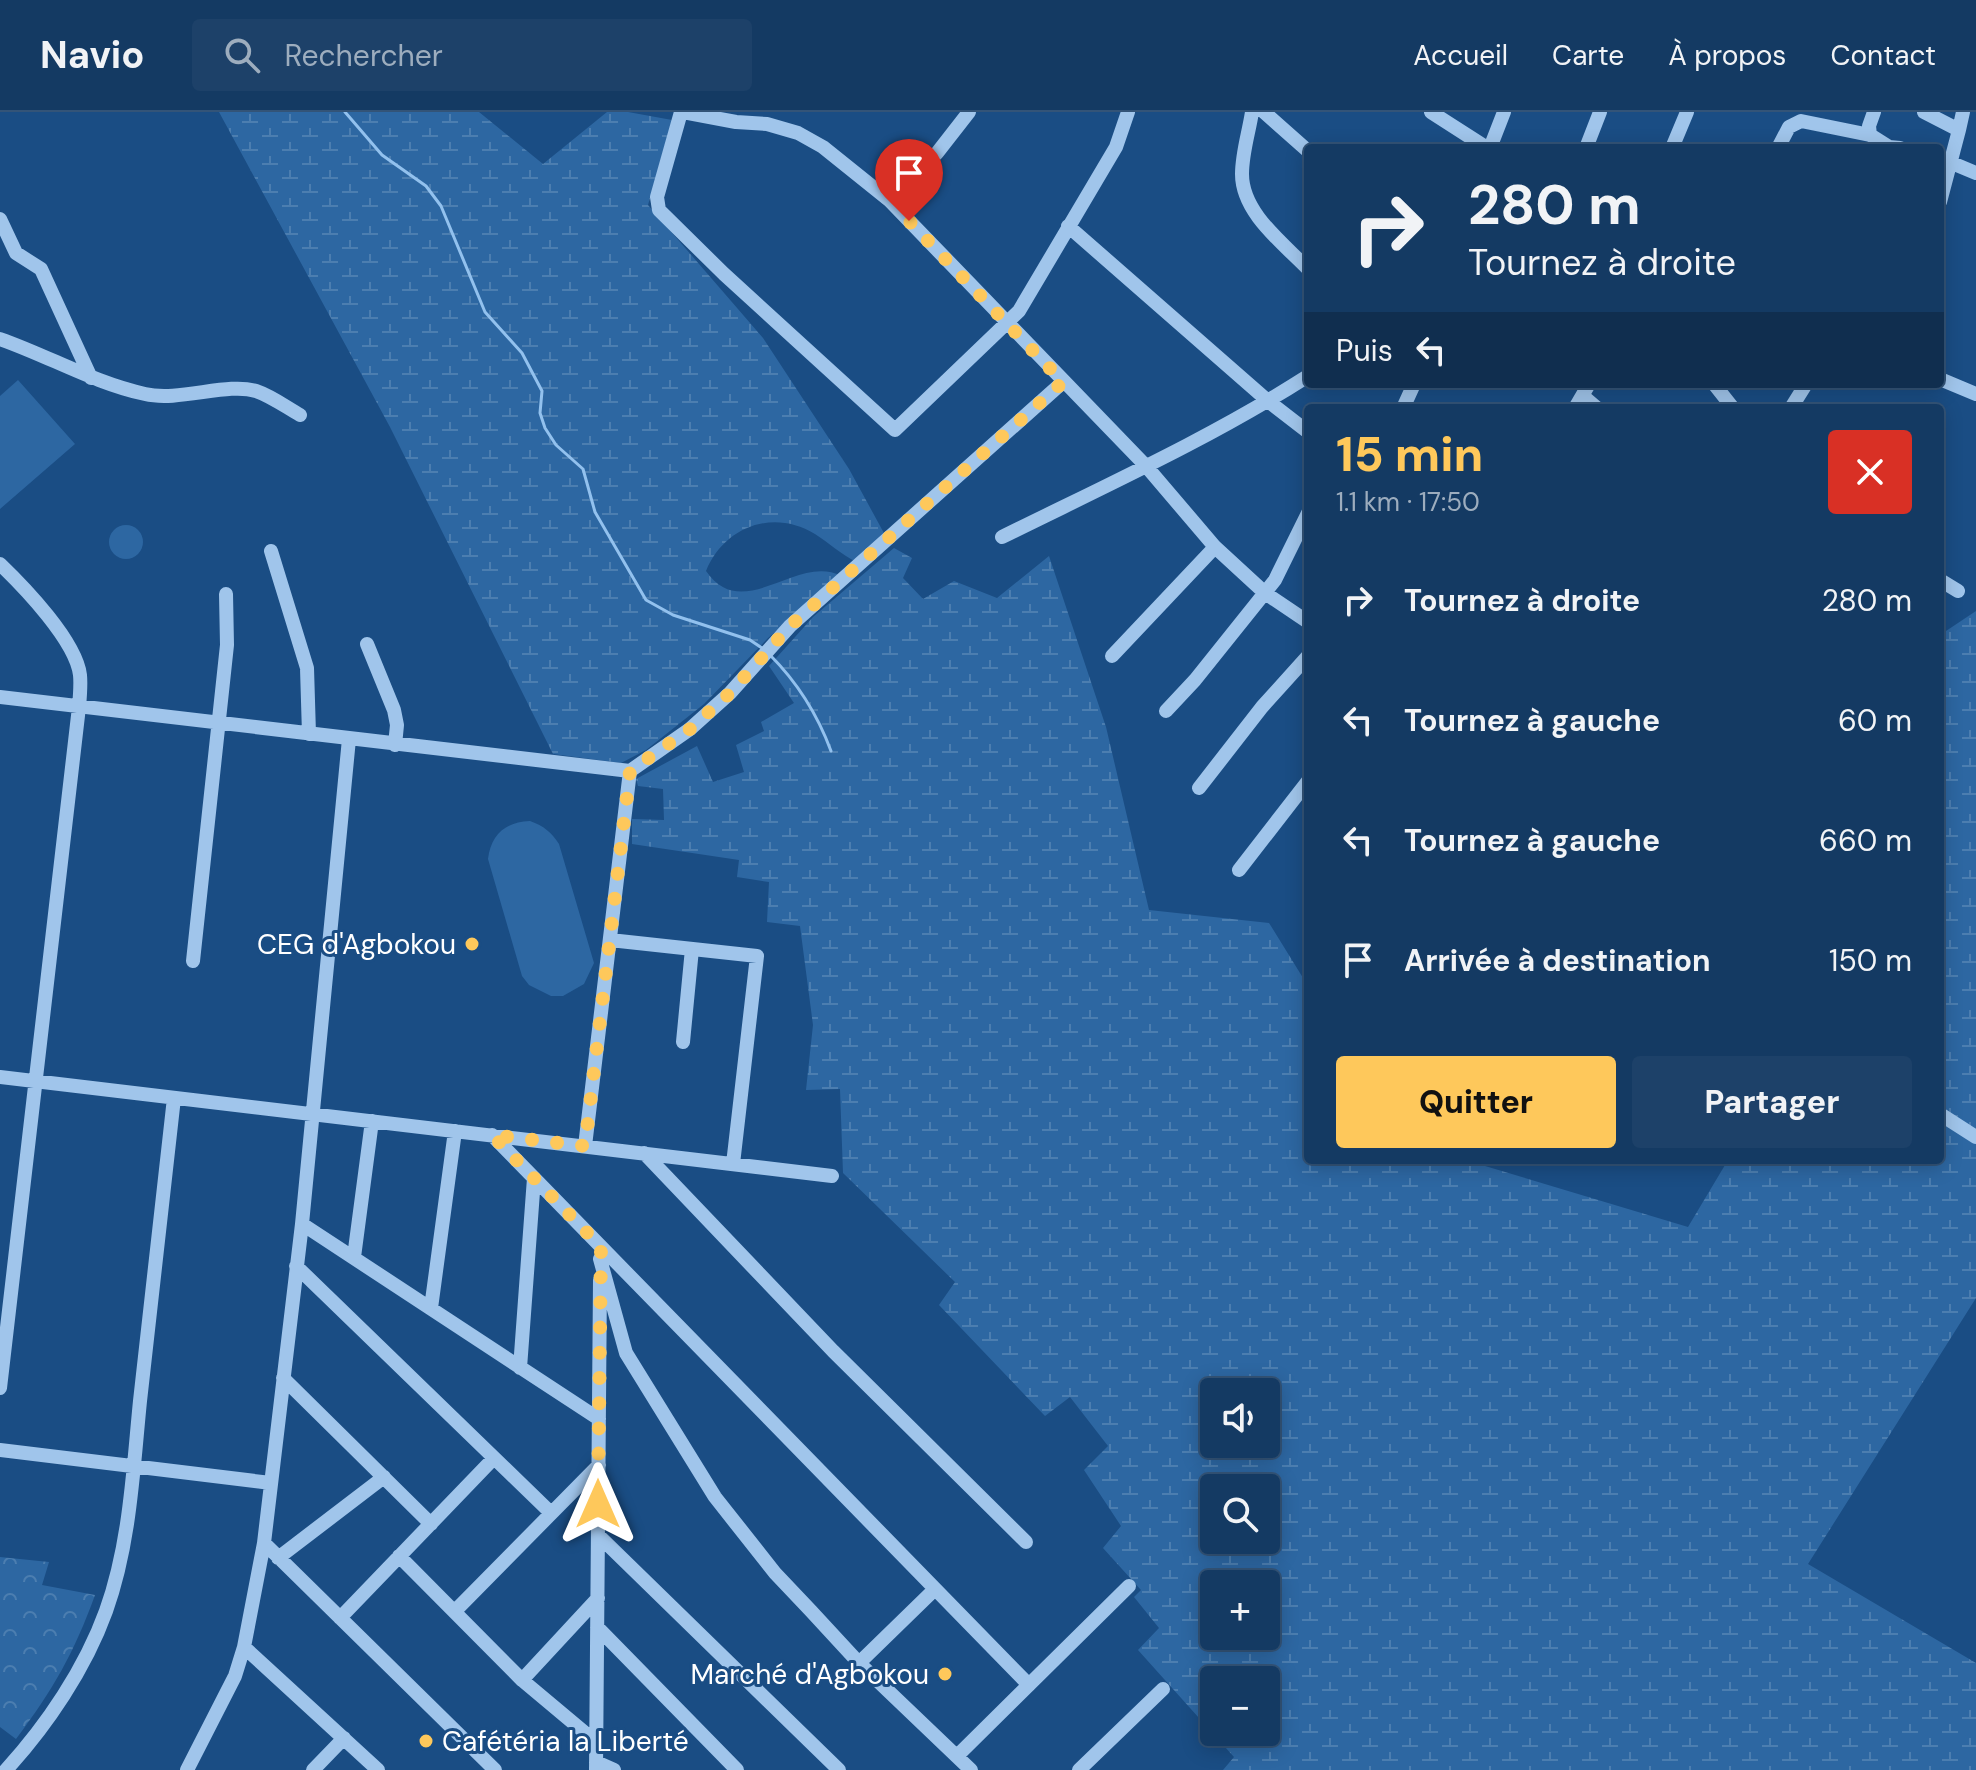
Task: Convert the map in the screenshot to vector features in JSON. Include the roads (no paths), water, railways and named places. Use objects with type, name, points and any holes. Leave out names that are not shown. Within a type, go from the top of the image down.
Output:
[{"type":"street","points":[[1128,112],[1116,147],[1019,311],[1008,324],[895,430],[724,274],[659,210],[657,197],[682,112],[736,117],[767,124],[798,133],[823,147],[889,200],[1008,324],[1063,382],[1146,466],[1215,547],[1265,593],[1304,619]]},
{"type":"street","points":[[889,200],[937,153],[969,112]]},
{"type":"street","points":[[1252,112],[1242,174],[1246,194],[1268,229],[1304,265]]},
{"type":"street","points":[[1264,112],[1304,147]]},
{"type":"street","points":[[1431,112],[1483,144]]},
{"type":"street","points":[[1491,144],[1504,112]]},
{"type":"street","points":[[1588,144],[1600,112]]},
{"type":"street","points":[[1674,144],[1687,112]]},
{"type":"street","points":[[1870,135],[1869,126],[1874,112]]},
{"type":"street","points":[[1924,112],[1959,130]]},
{"type":"street","points":[[1963,112],[1959,130],[1945,160],[1976,173]]},
{"type":"street","points":[[1780,144],[1789,127],[1801,121],[1870,135],[1884,144]]},
{"type":"street","points":[[0,219],[16,253],[41,269],[91,378]]},
{"type":"street","points":[[1068,226],[1304,429]]},
{"type":"street","points":[[0,339],[46,356],[91,378],[154,396],[256,391],[300,415]]},
{"type":"street","points":[[1002,537],[1146,466],[1304,378]]},
{"type":"street","points":[[1944,381],[1976,394]]},
{"type":"street","points":[[0,697],[630,771],[690,729],[730,693],[772,645],[1063,382]]},
{"type":"street","points":[[1717,388],[1730,404]]},
{"type":"street","points":[[1166,711],[1265,593],[1286,560],[1304,522]]},
{"type":"street","points":[[1112,656],[1215,547]]},
{"type":"street","points":[[271,551],[307,668],[309,734]]},
{"type":"street","points":[[0,564],[53,623],[70,650],[80,676],[79,707],[0,1388]]},
{"type":"street","points":[[1944,582],[1958,591]]},
{"type":"street","points":[[193,961],[227,645],[226,594]]},
{"type":"street","points":[[367,644],[394,710],[397,725],[395,745]]},
{"type":"street","points":[[1199,788],[1262,707],[1304,660]]},
{"type":"street","points":[[187,1770],[227,1694],[244,1647],[264,1543],[302,1224],[349,739]]},
{"type":"street","points":[[585,1146],[630,771]]},
{"type":"street","points":[[1239,870],[1304,786]]},
{"type":"street","points":[[610,940],[757,956],[733,1164]]},
{"type":"street","points":[[683,1042],[692,949]]},
{"type":"street","points":[[0,1077],[832,1176]]},
{"type":"street","points":[[6,1770],[50,1715],[90,1647],[105,1615],[122,1556],[174,1098]]},
{"type":"street","points":[[1944,1117],[1976,1137]]},
{"type":"street","points":[[354,1257],[372,1121]]},
{"type":"street","points":[[431,1308],[455,1131]]},
{"type":"street","points":[[492,1135],[601,1253],[1029,1685]]},
{"type":"street","points":[[644,1153],[833,1351],[1026,1542]]},
{"type":"street","points":[[520,1368],[534,1178]]},
{"type":"street","points":[[302,1224],[599,1419]]},
{"type":"street","points":[[601,1253],[596,1766],[614,1770]]},
{"type":"street","points":[[601,1253],[626,1353],[706,1484],[775,1573],[859,1663],[971,1770]]},
{"type":"street","points":[[296,1266],[550,1512]]},
{"type":"street","points":[[283,1378],[431,1524]]},
{"type":"street","points":[[0,1450],[271,1483]]},
{"type":"street","points":[[340,1618],[494,1458]]},
{"type":"street","points":[[455,1611],[599,1465]]},
{"type":"street","points":[[278,1558],[384,1477]]},
{"type":"street","points":[[598,1535],[839,1770]]},
{"type":"street","points":[[264,1543],[495,1770]]},
{"type":"street","points":[[399,1556],[522,1680],[596,1742]]},
{"type":"street","points":[[957,1756],[1129,1586]]},
{"type":"street","points":[[859,1663],[935,1589]]},
{"type":"street","points":[[522,1680],[598,1598]]},
{"type":"street","points":[[597,1627],[737,1770]]},
{"type":"street","points":[[244,1647],[378,1770]]},
{"type":"street","points":[[1079,1770],[1163,1689]]},
{"type":"street","points":[[313,1770],[344,1738]]},
{"type":"waterway","points":[[345,112],[382,155],[426,186],[441,206],[485,312],[522,353],[542,391],[540,413],[545,428],[556,445],[583,469],[595,512],[646,600],[673,615],[750,640],[765,650]]},
{"type":"waterway","points":[[770,655],[806,700],[831,751]]},
{"type":"place","name":"CEG d'Agbokou","points":[[472,944]]},
{"type":"place","name":"Marché d'Agbokou","points":[[945,1674]]},
{"type":"place","name":"Cafétéria la Liberté","points":[[426,1741]]}]
